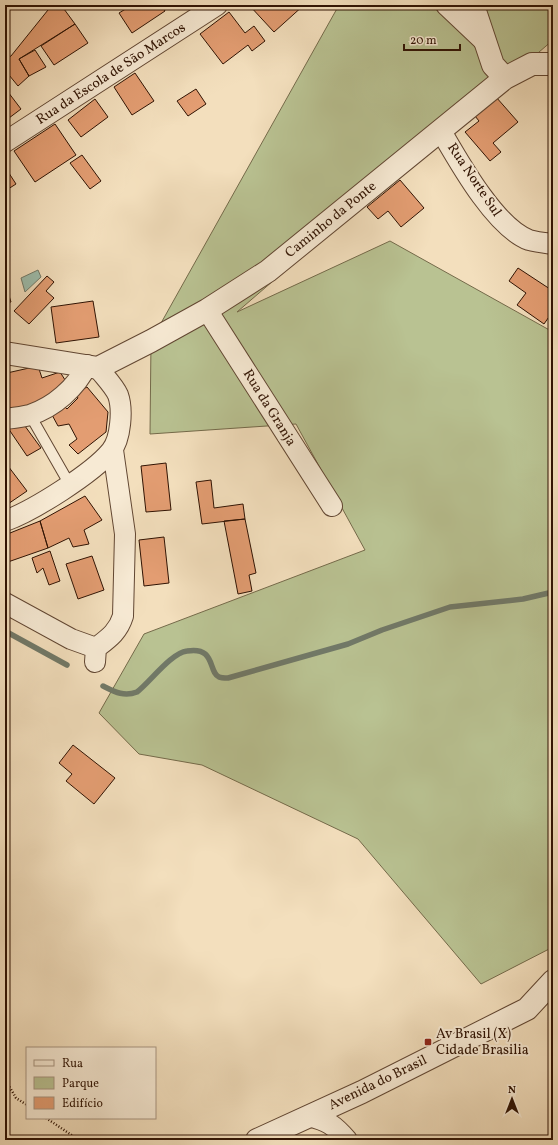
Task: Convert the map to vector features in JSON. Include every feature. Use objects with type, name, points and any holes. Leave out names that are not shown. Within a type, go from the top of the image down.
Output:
[{"type":"street","name":"Rua da Escola de São Marcos","points":[[5,142],[217,5]]},
{"type":"street","points":[[446,5],[484,41]]},
{"type":"street","points":[[473,5],[493,65],[505,78]]},
{"type":"street","name":"Caminho da Ponte","points":[[93,366],[207,310],[268,271],[505,78],[532,64],[551,62]]},
{"type":"street","name":"Rua Norte Sul","points":[[441,131],[464,169],[500,220],[528,240],[553,244]]},
{"type":"street","name":"Rua da Granja","points":[[207,310],[332,506]]},
{"type":"street","points":[[5,354],[93,366],[118,395],[121,411],[120,427],[113,450],[125,534],[123,616],[119,627],[95,655],[71,639],[5,603]]},
{"type":"street","points":[[5,420],[30,415],[48,405],[70,391],[93,366]]},
{"type":"street","points":[[5,521],[70,485],[113,450]]},
{"type":"street","name":"Avenida do Brasil","points":[[257,1140],[362,1092],[527,1009],[553,981]]},
{"type":"street","points":[[309,1116],[324,1120],[336,1127],[346,1140]]},
{"type":"lane","points":[[30,415],[70,485]]},
{"type":"path","points":[[5,1079],[16,1098],[26,1104]]},
{"type":"path","points":[[48,1119],[79,1140]]},
{"type":"green space","points":[[339,5],[553,5],[553,40],[237,312],[390,241],[553,332],[553,947],[481,984],[358,839],[202,765],[139,754],[99,713],[144,634],[365,550],[296,424],[150,434],[151,341]]},
{"type":"shaded area","points":[[38,270],[41,277],[25,292],[21,278]]},
{"type":"building","points":[[52,5],[68,5],[64,9],[75,24],[19,59],[29,76],[18,86],[9,75],[5,76],[5,59],[11,56]]},
{"type":"building","points":[[132,5],[162,5],[165,11],[132,33],[119,13]]},
{"type":"building","points":[[249,5],[304,5],[274,32]]},
{"type":"building","points":[[229,12],[245,33],[254,26],[265,41],[252,51],[248,45],[223,64],[200,34]]},
{"type":"building","points":[[75,24],[88,43],[54,65],[41,46]]},
{"type":"building","points":[[35,50],[46,67],[29,76],[19,59]]},
{"type":"building","points":[[135,73],[154,101],[132,115],[114,87]]},
{"type":"building","points":[[196,89],[206,104],[188,116],[177,101]]},
{"type":"building","points":[[8,92],[21,109],[5,121],[5,94]]},
{"type":"building","points":[[496,97],[518,122],[493,143],[501,152],[490,161],[465,132],[479,121],[475,116]]},
{"type":"building","points":[[95,99],[108,117],[81,137],[68,120]]},
{"type":"building","points":[[55,124],[76,155],[35,182],[14,151]]},
{"type":"building","points":[[82,155],[101,181],[90,189],[70,163]]},
{"type":"building","points":[[5,167],[16,184],[5,191]]},
{"type":"building","points":[[400,180],[424,208],[401,227],[388,211],[378,219],[367,207]]},
{"type":"building","points":[[518,268],[553,291],[553,311],[544,324],[517,305],[526,293],[509,281]]},
{"type":"building","points":[[47,276],[54,282],[46,291],[54,298],[29,324],[14,311]]},
{"type":"building","points":[[5,283],[11,302],[5,303]]},
{"type":"building","points":[[93,301],[99,337],[56,343],[51,307]]},
{"type":"building","points":[[38,366],[42,378],[60,372],[67,383],[26,409],[5,412],[5,369],[7,373]]},
{"type":"building","points":[[87,387],[108,412],[106,432],[78,454],[69,445],[77,439],[69,424],[58,426],[51,413],[62,404],[67,409],[78,398],[75,393]]},
{"type":"building","points":[[22,422],[41,448],[27,456],[8,428]]},
{"type":"building","points":[[5,462],[27,491],[5,506]]},
{"type":"building","points":[[166,463],[171,510],[146,512],[141,466]]},
{"type":"building","points":[[211,480],[214,508],[243,504],[245,519],[202,524],[196,482]]},
{"type":"building","points":[[85,496],[102,520],[84,530],[89,544],[73,547],[69,538],[48,548],[40,521]]},
{"type":"building","points":[[245,519],[256,573],[249,575],[252,591],[238,594],[224,521]]},
{"type":"building","points":[[40,521],[48,548],[5,563],[5,535]]},
{"type":"building","points":[[164,537],[169,583],[144,586],[139,540]]},
{"type":"building","points":[[50,551],[60,581],[49,585],[43,568],[37,573],[32,558]]},
{"type":"building","points":[[92,556],[104,590],[78,599],[66,564]]},
{"type":"building","points":[[73,745],[115,778],[94,804],[66,781],[72,774],[59,763]]},
{"type":"waterway","points":[[103,686],[124,694],[137,692],[174,657],[187,651],[196,650],[203,652],[207,656],[216,674],[220,677],[228,678],[348,644],[382,630],[450,607],[523,599],[553,592]]},
{"type":"waterway","points":[[5,631],[67,665]]},
{"type":"place","name":"Av Brasil (X) Cidade Brasilia","points":[[428,1042]]}]
